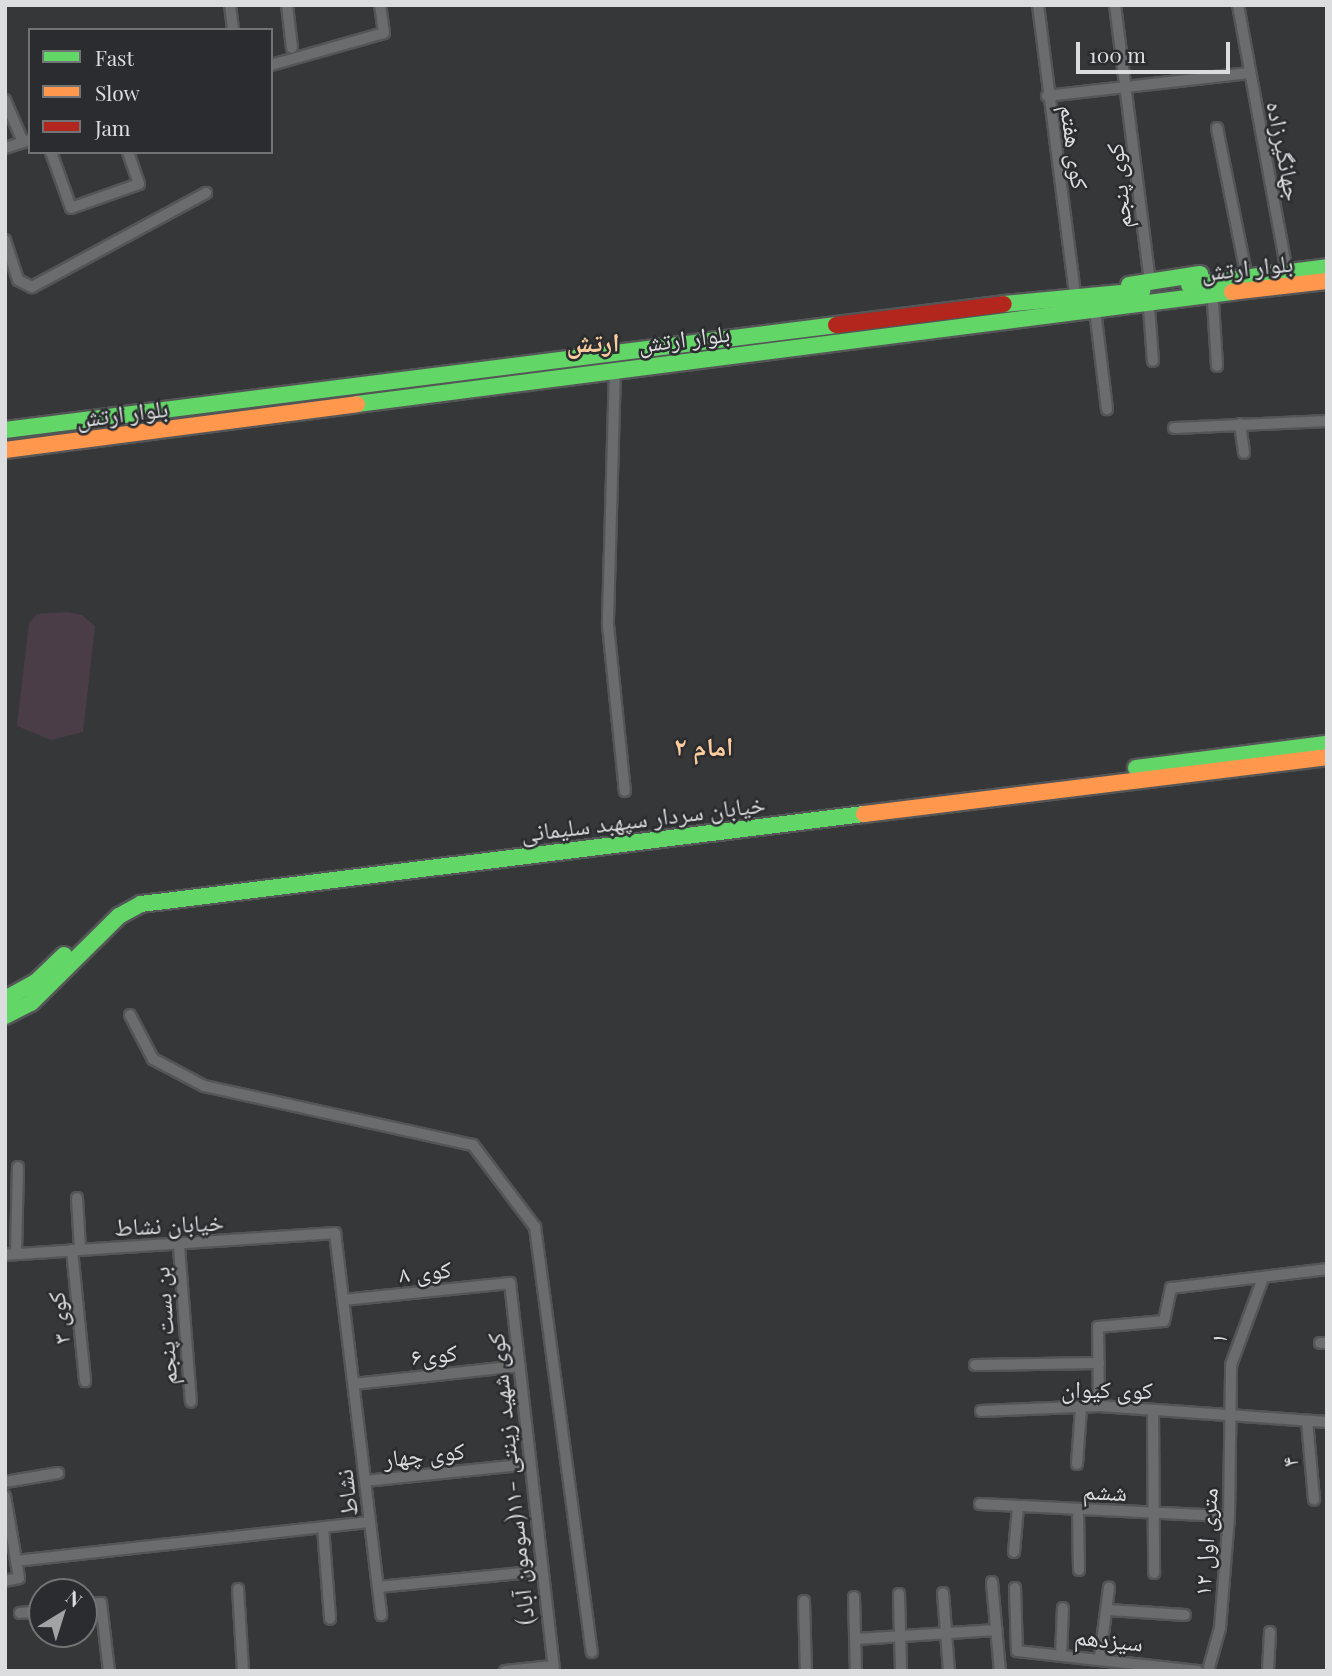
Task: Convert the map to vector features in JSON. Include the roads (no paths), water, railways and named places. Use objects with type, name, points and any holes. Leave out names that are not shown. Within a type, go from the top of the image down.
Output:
[{"type":"main road","points":[[1076,302],[1150,281],[1327,258]]},
{"type":"main road","name":"بلوار ارتش","points":[[5,450],[615,369],[1327,267]]},
{"type":"main road","name":"بلوار ارتش","points":[[5,430],[613,352],[1076,302],[1327,281]]},
{"type":"main road","points":[[1076,302],[1095,310],[1149,308],[1327,290]]},
{"type":"main road","points":[[613,352],[615,369]]},
{"type":"main road","points":[[89,421],[91,440]]},
{"type":"main road","name":"خیابان سردار سپهبد سلیمانی","points":[[5,999],[36,982],[99,920],[138,894],[1327,744]]},
{"type":"main road","name":"خیابان سردار سپهبد سلیمانی","points":[[5,1016],[31,1003],[119,916],[141,904],[1327,757]]},
{"type":"street","points":[[230,5],[233,28]]},
{"type":"street","points":[[286,5],[292,48]]},
{"type":"street","points":[[273,64],[384,33],[380,5]]},
{"type":"street","name":"کوی هفتم","points":[[1038,5],[1047,96],[1076,302]]},
{"type":"street","name":"کوی پنجم","points":[[1115,5],[1128,86],[1150,281]]},
{"type":"street","name":"جهانگیرزاده","points":[[1237,5],[1285,262]]},
{"type":"street","points":[[1047,96],[1249,72]]},
{"type":"street","points":[[5,100],[26,141],[5,148]]},
{"type":"street","points":[[1217,128],[1245,268]]},
{"type":"street","points":[[52,154],[71,208],[139,184],[129,154]]},
{"type":"street","points":[[5,240],[18,281],[32,286],[206,193]]},
{"type":"street","points":[[1213,302],[1217,366]]},
{"type":"street","points":[[1149,308],[1153,361]]},
{"type":"street","points":[[1095,310],[1107,409]]},
{"type":"street","points":[[615,369],[608,625],[625,791]]},
{"type":"street","points":[[1174,428],[1327,421]]},
{"type":"street","points":[[1240,424],[1244,453]]},
{"type":"street","points":[[130,1016],[153,1059],[204,1086],[473,1145],[535,1227],[592,1652]]},
{"type":"street","points":[[11,1255],[18,1167]]},
{"type":"street","points":[[76,1250],[77,1198]]},
{"type":"street","name":"خیابان نشاط","points":[[11,1255],[179,1247],[335,1233]]},
{"type":"street","name":"نشاط","points":[[335,1233],[381,1615]]},
{"type":"street","name":"بن بست پنجم","points":[[179,1247],[191,1402]]},
{"type":"street","name":"کوی ۳","points":[[76,1250],[85,1381]]},
{"type":"street","points":[[1099,1406],[1098,1327],[1164,1321],[1171,1288],[1327,1269]]},
{"type":"street","name":"۱","points":[[1231,1414],[1231,1365],[1263,1278]]},
{"type":"street","name":"کوی ۸","points":[[343,1300],[510,1283]]},
{"type":"street","name":"کوی شهید زینتی -۱۱(سومون آباد)","points":[[510,1283],[540,1571],[554,1669]]},
{"type":"street","points":[[975,1365],[1099,1363]]},
{"type":"street","name":"کوی۶","points":[[354,1384],[519,1366]]},
{"type":"street","name":"کوی کیوان","points":[[981,1411],[1099,1406],[1327,1422]]},
{"type":"street","points":[[1077,1464],[1081,1408]]},
{"type":"street","points":[[1153,1411],[1154,1573]]},
{"type":"street","name":"۱۲ متری اول","points":[[1208,1671],[1220,1628],[1230,1516],[1231,1414]]},
{"type":"street","name":"۴","points":[[1307,1421],[1314,1500]]},
{"type":"street","name":"کوی چهار","points":[[365,1481],[529,1464]]},
{"type":"street","points":[[5,1482],[58,1473]]},
{"type":"street","points":[[5,1496],[19,1578],[5,1581]]},
{"type":"street","name":"ششم","points":[[980,1504],[1078,1512],[1230,1516]]},
{"type":"street","points":[[1014,1552],[1018,1507]]},
{"type":"street","points":[[1078,1512],[1079,1570]]},
{"type":"street","points":[[16,1561],[370,1521]]},
{"type":"street","points":[[323,1527],[330,1619]]},
{"type":"street","points":[[378,1587],[540,1571]]},
{"type":"street","points":[[992,1582],[1000,1671]]},
{"type":"street","name":"سیزدهم","points":[[1015,1588],[1017,1651],[1100,1657],[1198,1671]]},
{"type":"street","points":[[1100,1657],[1109,1588]]},
{"type":"street","points":[[238,1589],[243,1671]]},
{"type":"street","points":[[943,1593],[949,1671]]},
{"type":"street","points":[[899,1594],[901,1671]]},
{"type":"street","points":[[854,1597],[856,1671]]},
{"type":"street","points":[[804,1601],[806,1671]]},
{"type":"street","points":[[98,1603],[101,1603],[109,1671]]},
{"type":"street","points":[[1062,1655],[1063,1608]]},
{"type":"street","points":[[1108,1609],[1185,1615]]},
{"type":"street","points":[[20,1613],[28,1612]]},
{"type":"street","points":[[856,1639],[997,1630]]},
{"type":"street","points":[[1268,1671],[1270,1632]]},
{"type":"street","points":[[505,1671],[554,1669]]},
{"type":"district","name":"ارتش","points":[[593,342]]},
{"type":"district","name":"امام ۲","points":[[704,746]]}]
